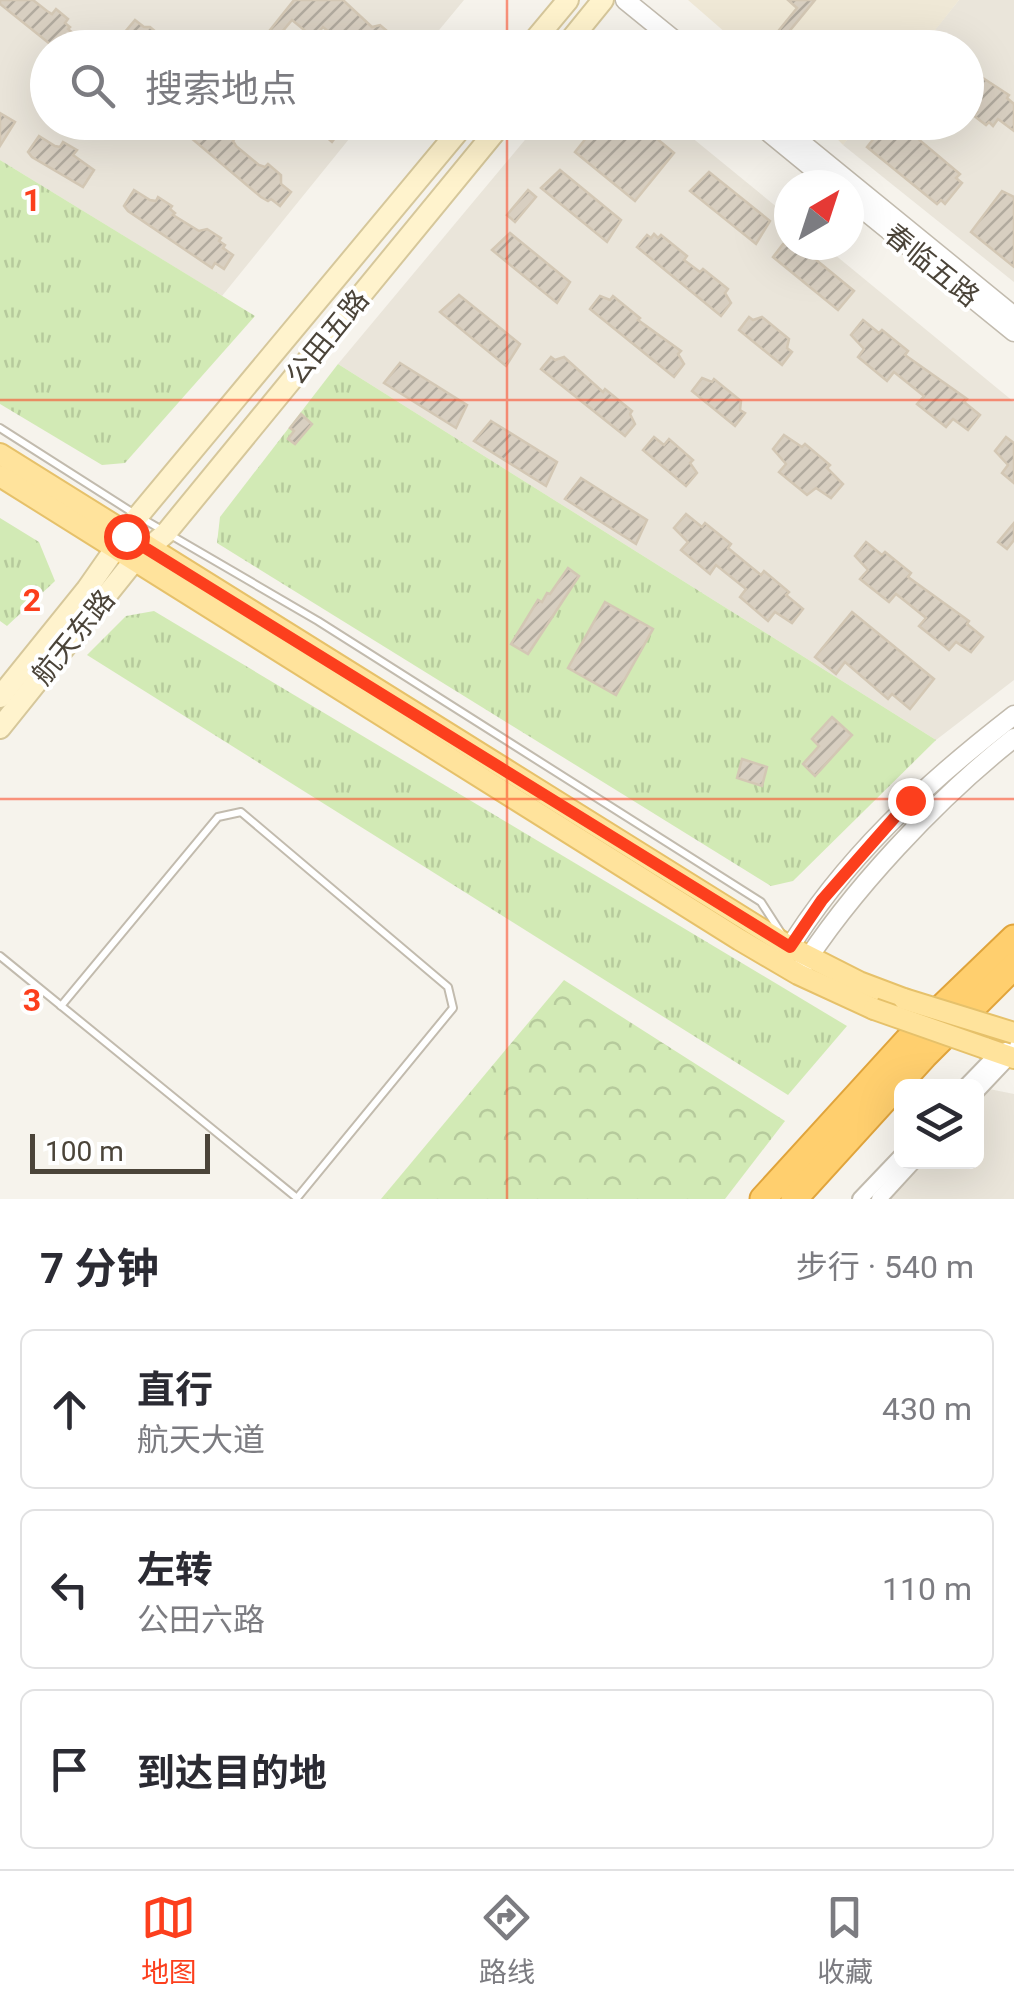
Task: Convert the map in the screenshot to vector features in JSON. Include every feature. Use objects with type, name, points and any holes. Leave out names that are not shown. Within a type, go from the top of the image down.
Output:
[{"type":"highway","points":[[762,1199],[907,1042],[1014,938]]},
{"type":"highway","points":[[794,1199],[924,1056],[1014,966]]},
{"type":"main road","points":[[543,30],[568,0]]},
{"type":"main road","points":[[579,30],[604,0]]},
{"type":"main road","name":"公田五路","points":[[121,542],[138,516],[451,140]]},
{"type":"main road","name":"公田五路","points":[[141,555],[166,532],[488,140]]},
{"type":"main road","points":[[0,454],[141,555],[874,1009],[1007,1054]]},
{"type":"main road","points":[[0,476],[121,542]]},
{"type":"main road","name":"航天东路","points":[[0,696],[121,542]]},
{"type":"main road","name":"航天东路","points":[[0,728],[141,555]]},
{"type":"main road","points":[[794,960],[904,1000],[1014,1033]]},
{"type":"street","points":[[604,0],[642,30]]},
{"type":"street","points":[[625,0],[662,30]]},
{"type":"street","points":[[778,140],[815,170]]},
{"type":"street","name":"春临五路","points":[[798,140],[1014,316]]},
{"type":"street","name":"春临五路","points":[[864,210],[1014,332]]},
{"type":"street","points":[[794,960],[832,888],[910,800],[1014,715]]},
{"type":"street","points":[[794,960],[912,832],[1014,738]]},
{"type":"street","points":[[975,1079],[1007,1054]]},
{"type":"street","points":[[984,1082],[1007,1054]]},
{"type":"street","points":[[860,1199],[894,1163]]},
{"type":"street","points":[[879,1199],[907,1169]]},
{"type":"lane","points":[[0,428],[138,516],[318,621],[761,902],[794,960]]},
{"type":"lane","points":[[0,956],[61,1006],[297,1199],[452,1008],[448,988],[242,812],[218,817],[61,1006]]},
{"type":"shaded area","points":[[0,0],[464,0],[439,30],[30,30],[30,140],[348,140],[222,296],[0,160]]},
{"type":"shaded area","points":[[688,0],[959,0],[935,30],[722,30]]},
{"type":"shaded area","points":[[959,0],[1014,0],[1014,282],[843,145],[847,140],[984,140],[984,30],[935,30]]},
{"type":"shaded area","points":[[525,140],[695,140],[774,205],[774,260],[841,260],[1014,402],[1014,680],[936,740],[338,364]]},
{"type":"shaded area","points":[[984,1088],[1014,1094],[1014,1199],[884,1199],[912,1169],[984,1169]]},
{"type":"green space","points":[[0,160],[255,316],[125,463],[102,465],[0,404]]},
{"type":"green space","points":[[338,364],[936,740],[793,881],[771,886],[217,543],[220,517]]},
{"type":"green space","points":[[0,518],[39,542],[55,581],[7,626],[0,621]]},
{"type":"green space","points":[[154,611],[847,1026],[788,1095],[87,655],[126,616]]},
{"type":"green space","points":[[564,980],[785,1121],[725,1199],[381,1199]]},
{"type":"building","points":[[0,0],[33,0],[52,14],[56,9],[68,19],[65,23],[69,30],[32,30]]},
{"type":"building","points":[[294,0],[343,0],[372,27],[380,25],[386,30],[304,30],[292,20],[284,30],[270,30]]},
{"type":"building","points":[[788,0],[815,0],[790,30],[779,30],[797,8]]},
{"type":"building","points":[[135,20],[154,30],[127,30]]},
{"type":"building","points":[[984,79],[1009,95],[1007,98],[1014,104],[1014,131],[998,119],[993,126],[989,122],[986,125]]},
{"type":"building","points":[[0,113],[15,122],[0,146]]},
{"type":"building","points":[[36,140],[60,147],[63,142],[77,150],[73,155],[94,170],[83,187],[28,152]]},
{"type":"building","points":[[193,140],[234,140],[259,165],[268,164],[281,175],[281,184],[291,192],[280,206],[261,197]]},
{"type":"building","points":[[585,140],[658,140],[674,153],[635,201],[575,152]]},
{"type":"building","points":[[873,140],[919,140],[960,174],[956,178],[962,183],[945,204],[941,200],[937,204],[867,147]]},
{"type":"building","points":[[560,170],[621,220],[607,242],[541,188]]},
{"type":"building","points":[[709,172],[770,221],[756,244],[690,191]]},
{"type":"building","points":[[134,190],[150,200],[156,201],[158,197],[172,206],[173,215],[199,231],[207,229],[221,238],[223,248],[233,255],[224,269],[215,263],[212,268],[128,211],[124,206]]},
{"type":"building","points":[[528,190],[536,197],[515,222],[507,215]]},
{"type":"building","points":[[1002,191],[1014,197],[1014,267],[971,232]]},
{"type":"building","points":[[510,233],[570,282],[557,303],[492,250]]},
{"type":"building","points":[[654,234],[658,238],[661,235],[687,256],[684,260],[728,289],[725,293],[731,303],[721,316],[637,247],[647,235],[651,238]]},
{"type":"building","points":[[777,260],[816,260],[854,291],[838,310]]},
{"type":"building","points":[[459,295],[520,344],[506,366],[440,312]]},
{"type":"building","points":[[600,296],[610,300],[613,296],[681,351],[678,354],[684,364],[674,377],[590,309]]},
{"type":"building","points":[[749,317],[762,317],[789,339],[787,348],[792,352],[782,365],[739,330]]},
{"type":"building","points":[[863,320],[879,333],[882,330],[908,351],[905,355],[967,399],[964,402],[980,415],[968,430],[953,419],[946,427],[917,404],[924,396],[894,372],[887,381],[858,357],[864,349],[851,335]]},
{"type":"building","points":[[551,357],[564,357],[603,392],[605,389],[632,411],[635,424],[625,436],[541,369]]},
{"type":"building","points":[[400,363],[467,405],[456,428],[384,383]]},
{"type":"building","points":[[702,378],[712,382],[714,379],[741,401],[740,410],[745,413],[735,426],[692,391]]},
{"type":"building","points":[[301,414],[312,424],[295,444],[288,439],[294,431],[290,428]]},
{"type":"building","points":[[491,421],[557,462],[546,486],[474,441]]},
{"type":"building","points":[[784,435],[802,447],[805,444],[830,465],[827,468],[843,484],[831,498],[816,488],[807,495],[779,472],[786,464],[773,449]]},
{"type":"building","points":[[654,437],[664,445],[669,439],[693,460],[690,463],[697,473],[686,486],[643,450]]},
{"type":"building","points":[[1006,437],[1014,443],[1014,483],[1002,473],[1008,465],[995,451]]},
{"type":"building","points":[[581,478],[647,520],[636,544],[565,499]]},
{"type":"building","points":[[686,514],[702,527],[705,523],[731,544],[728,548],[745,562],[761,575],[764,571],[789,592],[786,595],[803,609],[792,623],[775,612],[768,621],[740,597],[746,589],[716,565],[710,574],[681,550],[688,542],[674,528]]},
{"type":"building","points":[[1014,523],[1014,540],[1007,549],[998,542]]},
{"type":"building","points":[[866,542],[882,555],[885,552],[911,573],[908,577],[969,621],[967,624],[983,637],[971,652],[956,642],[949,650],[919,626],[926,618],[905,601],[896,594],[889,602],[860,579],[868,570],[855,556]]},
{"type":"building","points":[[568,568],[579,576],[528,654],[511,644],[538,600],[542,602],[550,594]]},
{"type":"building","points":[[605,602],[653,629],[616,695],[568,668]]},
{"type":"building","points":[[852,612],[934,679],[910,709],[892,694],[888,699],[845,662],[836,674],[815,657]]},
{"type":"building","points":[[832,717],[852,735],[815,776],[803,764],[819,746],[812,739]]},
{"type":"building","points":[[742,759],[767,767],[762,786],[737,778]]},
{"type":"route","points":[[126,536],[790,947],[822,900],[910,800]]}]
